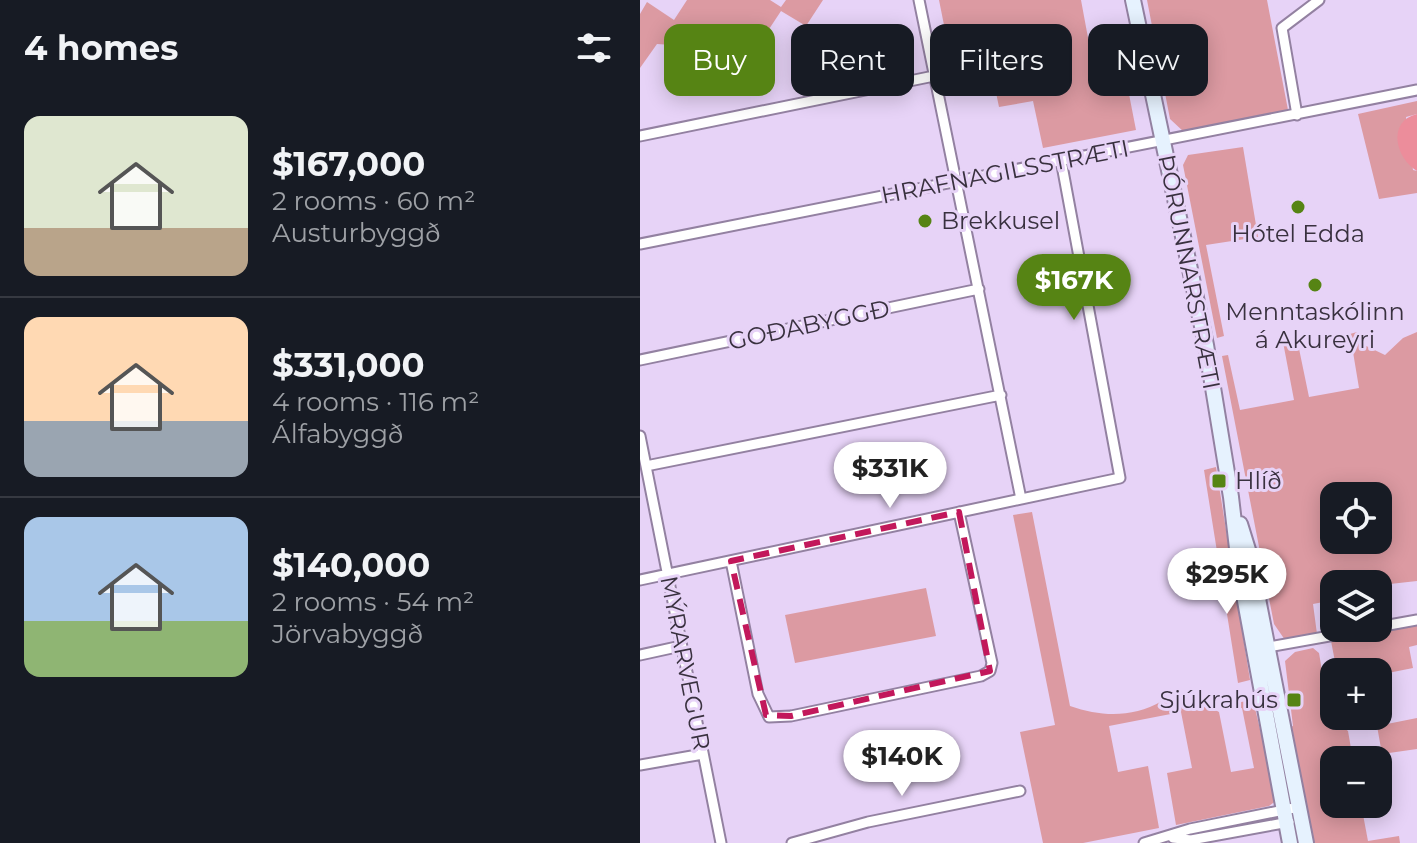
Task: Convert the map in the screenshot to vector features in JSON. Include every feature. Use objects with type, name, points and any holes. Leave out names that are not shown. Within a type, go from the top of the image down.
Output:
[{"type":"street","points":[[919,0],[930,56]]},
{"type":"street","name":"ÞÓRUNNARSTRÆTI","points":[[1133,0],[1206,345],[1231,497],[1236,553],[1290,843]]},
{"type":"street","points":[[1297,115],[1282,28],[1319,0]]},
{"type":"street","points":[[640,136],[930,77]]},
{"type":"street","name":"HRAFNAGILSSTRÆTI","points":[[640,244],[1417,90]]},
{"type":"street","points":[[938,96],[1021,499]]},
{"type":"street","points":[[640,580],[1120,478],[1061,160]]},
{"type":"street","name":"GOÐABYGGÐ","points":[[640,360],[979,289]]},
{"type":"street","points":[[646,466],[1001,395]]},
{"type":"street","name":"MÝRARVEGUR","points":[[640,436],[721,843]]},
{"type":"street","name":"ÞÓRUNNARSTRÆTI","points":[[1231,497],[1249,553],[1306,843]]},
{"type":"street","points":[[731,561],[758,694],[769,717],[981,676],[990,671],[992,663],[959,512]]},
{"type":"street","points":[[1392,625],[1417,620]]},
{"type":"street","points":[[1253,650],[1320,638]]},
{"type":"street","points":[[640,655],[681,646]]},
{"type":"street","points":[[640,765],[703,754]]},
{"type":"street","points":[[792,843],[868,822],[1020,791]]},
{"type":"street","points":[[1144,843],[1170,837],[1191,840],[1301,813]]},
{"type":"highlighted area","points":[[959,512],[990,671],[791,716],[766,715],[731,561]]},
{"type":"shaded area","points":[[687,0],[770,0],[781,7],[786,0],[823,0],[807,24],[781,11],[772,24],[664,24],[664,44],[657,44],[640,68],[640,14],[647,2],[674,20]]},
{"type":"shaded area","points":[[939,0],[1081,0],[1088,38],[1088,96],[1129,96],[1136,130],[1043,148],[1033,101],[999,107],[997,96],[1072,96],[1072,24],[944,24]]},
{"type":"shaded area","points":[[1147,0],[1267,0],[1288,110],[1184,132],[1170,119],[1166,96],[1208,96],[1208,24],[1152,24]]},
{"type":"shaded area","points":[[1417,101],[1417,114],[1406,117],[1413,170],[1417,171],[1417,193],[1379,199],[1358,114]]},
{"type":"shaded area","points":[[1417,114],[1417,171],[1399,149],[1398,132],[1407,118]]},
{"type":"shaded area","points":[[1243,147],[1258,237],[1206,245],[1224,336],[1217,338],[1183,165],[1188,155]]},
{"type":"shaded area","points":[[1357,332],[1362,344],[1385,355],[1403,338],[1417,332],[1417,581],[1392,584],[1392,570],[1320,570],[1320,603],[1313,604],[1317,634],[1285,640],[1274,624],[1222,356],[1228,355],[1240,410],[1294,400],[1283,342],[1297,339],[1309,397],[1359,388],[1350,334]]},
{"type":"shaded area","points":[[1216,467],[1250,680],[1238,683],[1204,470]]},
{"type":"shaded area","points":[[1032,512],[1070,706],[1105,714],[1128,713],[1162,701],[1212,709],[1219,712],[1231,772],[1254,768],[1242,708],[1236,709],[1235,703],[1253,700],[1277,800],[1269,806],[1176,825],[1167,773],[1192,768],[1181,712],[1109,726],[1118,772],[1148,766],[1159,828],[1083,843],[1043,843],[1020,732],[1055,725],[1013,515]]},
{"type":"shaded area","points":[[926,588],[936,636],[795,663],[785,615]]},
{"type":"shaded area","points":[[1417,625],[1417,645],[1409,647],[1413,668],[1392,672],[1392,658],[1334,658],[1331,642],[1392,642],[1392,630]]},
{"type":"shaded area","points":[[1313,648],[1319,653],[1320,730],[1347,730],[1351,746],[1320,746],[1320,818],[1364,818],[1368,841],[1399,836],[1400,843],[1312,843],[1290,727],[1293,726],[1285,661],[1295,652]]},
{"type":"shaded area","points":[[1417,718],[1417,749],[1392,753],[1392,746],[1381,746],[1378,730],[1392,730],[1392,723]]},
{"type":"place","name":"Hótel Edda","points":[[1298,207]]},
{"type":"place","name":"Brekkusel","points":[[925,221]]},
{"type":"place","name":"Menntaskólinn á Akureyri","points":[[1315,285]]},
{"type":"place","name":"Hlíð","points":[[1219,481]]},
{"type":"place","name":"Sjúkrahús","points":[[1294,700]]}]
